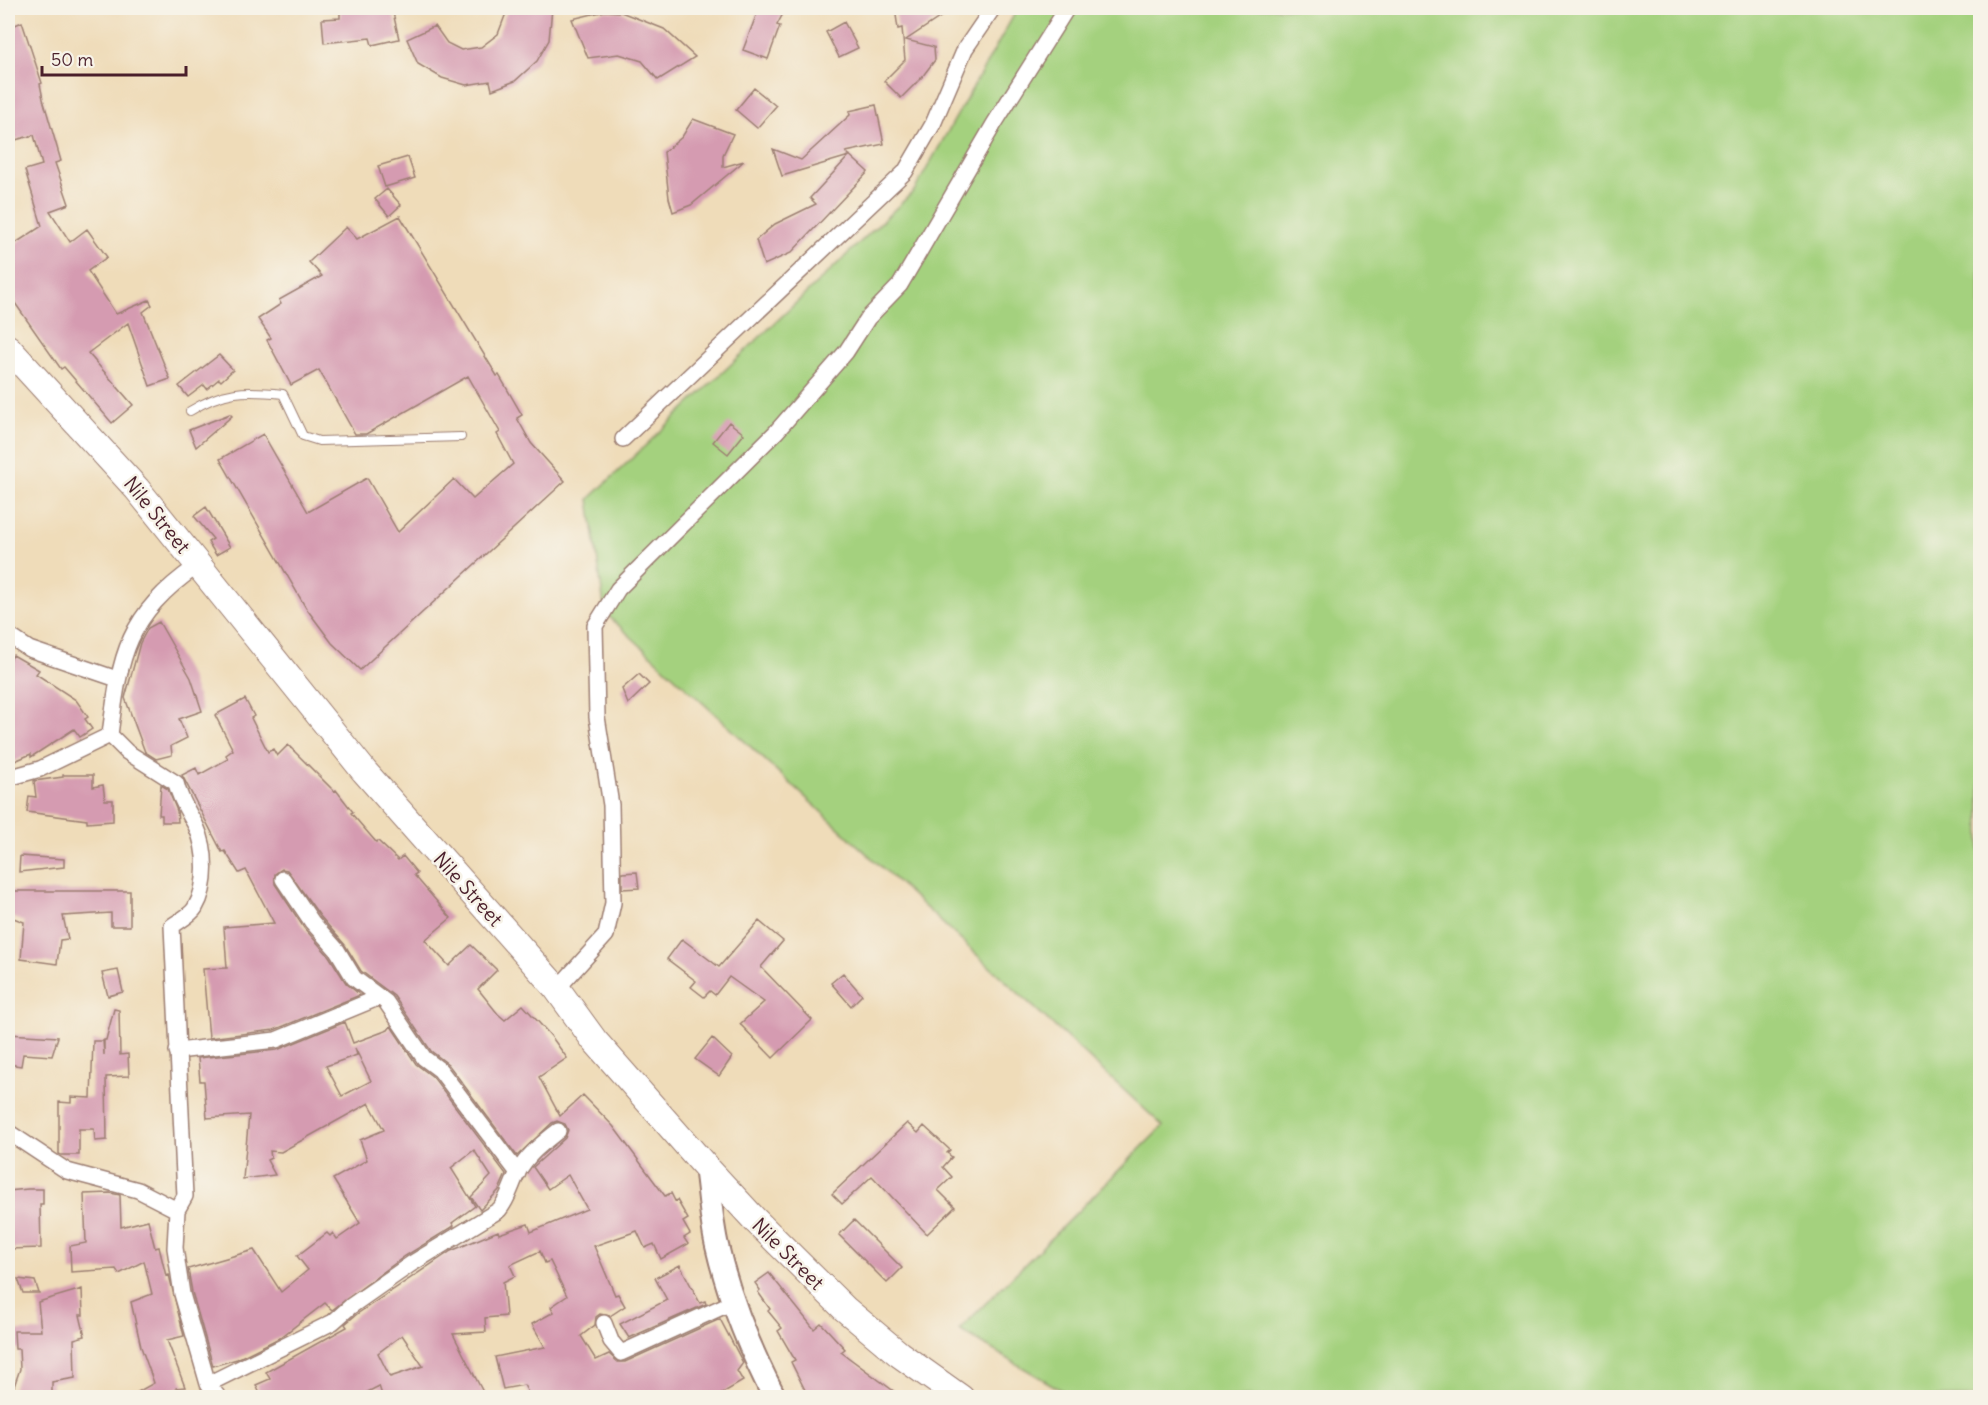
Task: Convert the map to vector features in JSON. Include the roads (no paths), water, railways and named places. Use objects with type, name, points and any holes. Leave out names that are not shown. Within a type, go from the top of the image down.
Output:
[{"type":"main road","name":"Nile Street","points":[[8,348],[137,489],[364,771],[557,989],[594,1040],[706,1167],[755,1220],[845,1309],[899,1354],[961,1398]]},
{"type":"main road","points":[[706,1167],[716,1243],[733,1302],[775,1398]]},
{"type":"street","points":[[623,439],[905,172],[933,124],[965,49],[993,8]]},
{"type":"street","points":[[557,989],[606,935],[613,903],[611,805],[597,717],[595,626],[618,589],[776,432],[846,352],[868,318],[900,285],[994,124],[1067,8]]},
{"type":"street","points":[[110,735],[117,679],[131,636],[155,602],[171,585],[197,566]]},
{"type":"street","points":[[8,635],[29,649],[117,679]]},
{"type":"street","points":[[8,778],[40,769],[110,735]]},
{"type":"street","points":[[110,735],[126,752],[176,783],[179,799],[196,827],[206,850],[203,881],[194,909],[172,926],[184,1196],[177,1210],[175,1248],[182,1294],[208,1384],[219,1398]]},
{"type":"street","points":[[283,879],[312,922],[337,950],[354,978],[380,998],[424,1058],[440,1070],[518,1173]]},
{"type":"street","points":[[177,1051],[276,1040],[380,998]]},
{"type":"street","points":[[208,1384],[333,1322],[351,1306],[411,1264],[499,1210],[508,1199],[518,1173],[531,1153],[558,1131]]},
{"type":"street","points":[[8,1132],[67,1171],[138,1190],[177,1210]]},
{"type":"street","points":[[604,1323],[611,1341],[621,1353],[733,1302]]},
{"type":"lane","points":[[190,411],[227,393],[251,391],[283,394],[303,436],[319,441],[461,437]]}]
